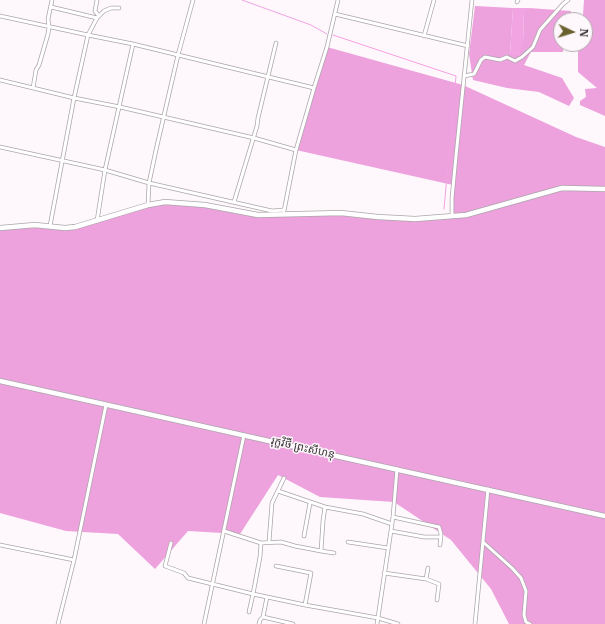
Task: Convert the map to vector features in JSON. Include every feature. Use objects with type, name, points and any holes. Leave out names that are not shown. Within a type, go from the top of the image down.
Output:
[{"type":"street","points":[[33,88],[36,70],[39,65],[49,27],[48,20],[52,0]]},
{"type":"street","points":[[97,0],[95,11],[98,17]]},
{"type":"street","points":[[148,205],[149,183],[178,55],[193,0]]},
{"type":"street","points":[[284,212],[296,150],[327,47],[338,0]]},
{"type":"street","points":[[424,36],[434,0]]},
{"type":"street","points":[[452,216],[452,198],[472,0]]},
{"type":"street","points":[[560,0],[563,4]]},
{"type":"street","points":[[464,76],[474,74],[481,60],[486,57],[500,60],[507,57],[515,61],[522,57],[533,47],[540,30],[568,0]]},
{"type":"street","points":[[51,7],[98,17]]},
{"type":"street","points":[[50,226],[74,98],[88,35],[98,17],[104,11],[111,8],[119,8]]},
{"type":"street","points":[[335,14],[468,46]]},
{"type":"street","points":[[0,16],[134,44],[314,88]]},
{"type":"street","points":[[234,202],[254,138],[276,43]]},
{"type":"street","points":[[97,221],[105,170],[120,107],[126,73],[134,44]]},
{"type":"street","points":[[0,80],[254,138],[296,150]]},
{"type":"street","points":[[0,147],[105,170],[149,183],[272,211],[284,212],[341,213],[399,219],[452,216],[482,211],[562,188],[605,189]]},
{"type":"street","points":[[226,209],[229,201]]},
{"type":"street","points":[[0,228],[35,225],[66,228],[75,227],[148,205],[166,202],[205,205],[258,215],[284,212]]},
{"type":"street","name":"រុក្ខវិថី ព្រះសីហនុ","points":[[0,381],[605,516]]},
{"type":"street","points":[[58,624],[74,560],[106,404]]},
{"type":"street","points":[[204,624],[244,435]]},
{"type":"street","points":[[377,624],[393,517],[397,469]]},
{"type":"street","points":[[269,542],[271,508],[275,495],[284,478]]},
{"type":"street","points":[[475,624],[488,490]]},
{"type":"street","points":[[278,491],[325,508],[363,514],[392,524]]},
{"type":"street","points":[[304,536],[310,503]]},
{"type":"street","points":[[321,551],[325,508]]},
{"type":"street","points":[[393,517],[438,526],[440,528],[441,537],[440,545]]},
{"type":"street","points":[[224,531],[261,543],[281,542],[334,553]]},
{"type":"street","points":[[391,531],[424,537],[441,537]]},
{"type":"street","points":[[348,542],[388,548]]},
{"type":"street","points":[[483,542],[521,578],[526,591],[524,618],[530,624]]},
{"type":"street","points":[[171,543],[165,566],[184,573],[188,578],[253,594],[378,618],[398,624]]},
{"type":"street","points":[[250,612],[261,543]]},
{"type":"street","points":[[0,545],[74,560]]},
{"type":"street","points":[[276,566],[311,573],[305,605]]},
{"type":"street","points":[[426,579],[428,568]]},
{"type":"street","points":[[384,573],[426,579],[439,584],[437,600]]},
{"type":"street","points":[[259,624],[263,617],[267,597]]},
{"type":"street","points":[[263,617],[293,624]]},
{"type":"shaded area","points":[[584,0],[605,0],[605,116],[580,105],[580,101],[586,97],[585,89],[597,88],[578,72],[578,52],[593,52],[593,12],[583,12]]},
{"type":"shaded area","points":[[475,6],[513,8],[510,54],[523,43],[524,11],[529,8],[571,11],[553,12],[553,52],[531,52],[524,65],[562,78],[574,98],[569,106],[539,92],[507,88],[473,80],[469,54]]},
{"type":"shaded area","points":[[513,8],[529,8],[524,12],[523,43],[519,56],[510,54]]},
{"type":"shaded area","points":[[327,47],[463,85],[576,137],[605,147],[605,624],[509,624],[491,589],[451,540],[394,502],[320,497],[278,475],[240,534],[188,531],[155,569],[118,534],[66,531],[0,513],[0,228],[17,226],[65,228],[157,203],[205,205],[258,215],[341,213],[399,219],[452,216],[453,185],[296,150]]},
{"type":"waterway","points":[[242,0],[311,25],[327,34]]},
{"type":"waterway","points":[[333,35],[456,76],[444,209]]}]
